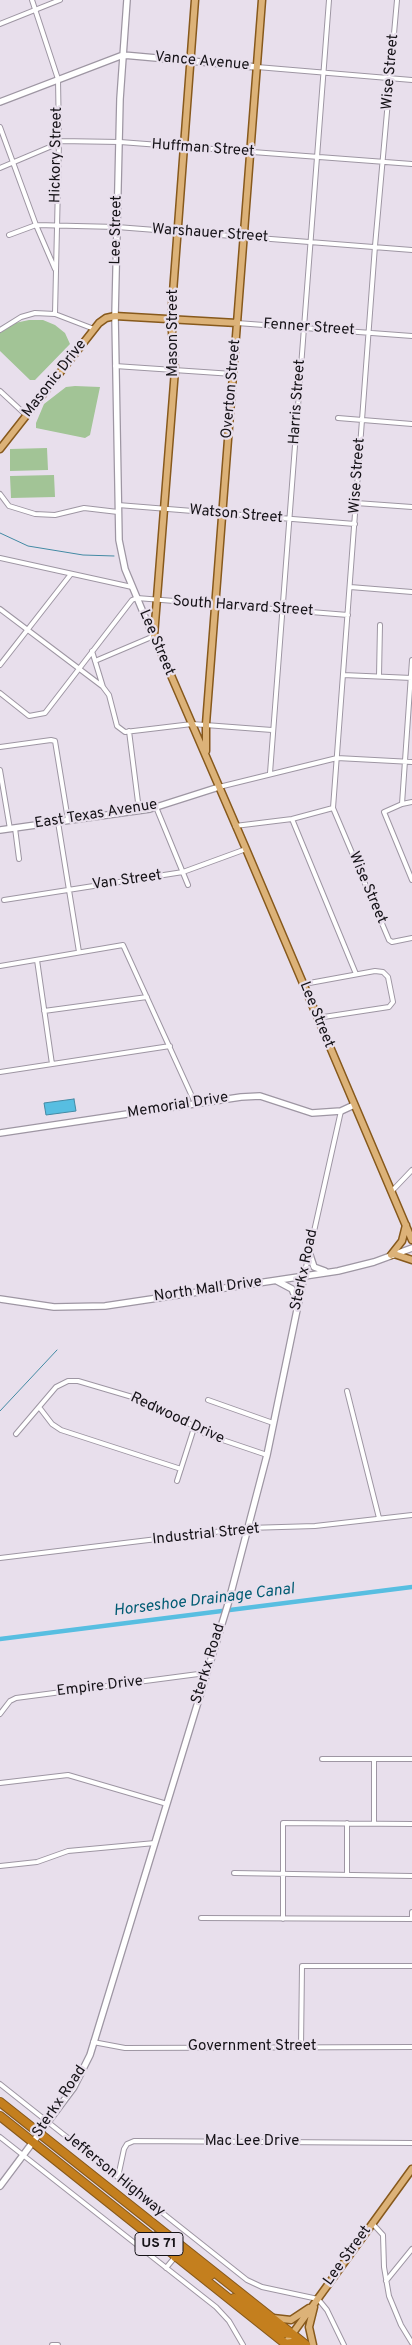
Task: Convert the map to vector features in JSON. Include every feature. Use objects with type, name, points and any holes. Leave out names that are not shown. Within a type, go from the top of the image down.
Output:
[{"type":"highway","name":"Jefferson Highway","points":[[0,2102],[306,2345]]},
{"type":"highway","name":"Jefferson Highway","points":[[0,2116],[286,2345]]},
{"type":"highway","points":[[136,2226],[148,2231],[175,2250],[182,2247]]},
{"type":"highway","points":[[175,2257],[181,2254],[215,2278],[222,2279]]},
{"type":"highway","points":[[221,2294],[247,2306],[285,2335],[292,2334]]},
{"type":"highway","points":[[286,2345],[292,2342],[296,2345]]},
{"type":"main road","name":"Mason Street","points":[[154,636],[175,370],[172,319],[195,0]]},
{"type":"main road","name":"Overton Street","points":[[214,776],[205,748],[206,724],[262,0]]},
{"type":"main road","name":"Fenner Street","points":[[116,316],[237,323]]},
{"type":"main road","name":"Masonic Drive","points":[[0,449],[94,329],[106,318],[116,316]]},
{"type":"main road","name":"Lee Street","points":[[154,636],[304,984],[316,1018],[408,1224],[412,1240]]},
{"type":"main road","points":[[408,1224],[402,1241],[393,1254],[412,1260]]},
{"type":"main road","name":"Lee Street","points":[[286,2345],[372,2223],[411,2174]]},
{"type":"main road","points":[[270,2317],[280,2320],[294,2319],[316,2301]]},
{"type":"main road","points":[[313,2345],[309,2327],[316,2301]]},
{"type":"street","name":"Hickory Street","points":[[32,0],[58,79],[59,141],[55,314]]},
{"type":"street","points":[[0,24],[60,0]]},
{"type":"street","name":"Lee Street","points":[[127,0],[123,55],[117,228],[115,366],[118,512],[120,552],[132,587],[154,636]]},
{"type":"street","name":"Harris Street","points":[[270,773],[329,0]]},
{"type":"street","name":"Wise Street","points":[[397,0],[375,246],[333,808],[390,940],[392,942],[412,938]]},
{"type":"street","name":"Vance Avenue","points":[[0,102],[123,55],[412,80]]},
{"type":"street","points":[[0,127],[55,271]]},
{"type":"street","name":"Huffman Street","points":[[0,168],[52,146],[59,141],[120,142],[412,164]]},
{"type":"street","name":"Warshauer Street","points":[[9,235],[36,225],[56,225],[177,231],[412,250]]},
{"type":"street","points":[[0,330],[21,316],[35,313],[55,314],[94,329]]},
{"type":"street","name":"Fenner Street","points":[[237,323],[412,336]]},
{"type":"street","points":[[115,366],[233,374]]},
{"type":"street","points":[[0,391],[26,415]]},
{"type":"street","points":[[338,418],[412,424]]},
{"type":"street","points":[[0,494],[10,506],[35,514],[55,515],[84,508],[118,512]]},
{"type":"street","points":[[356,503],[412,507]]},
{"type":"street","name":"Watson Street","points":[[118,505],[355,524]]},
{"type":"street","points":[[0,558],[132,587]]},
{"type":"street","points":[[0,665],[71,574]]},
{"type":"street","points":[[350,587],[412,592]]},
{"type":"street","points":[[0,693],[29,716],[45,712],[132,600],[137,598]]},
{"type":"street","name":"South Harvard Street","points":[[137,598],[348,615]]},
{"type":"street","points":[[0,609],[103,687],[109,695],[117,726],[125,732],[192,724],[272,730]]},
{"type":"street","points":[[379,676],[380,625]]},
{"type":"street","points":[[95,661],[154,636]]},
{"type":"street","points":[[92,651],[103,687]]},
{"type":"street","points":[[402,804],[412,660]]},
{"type":"street","points":[[343,675],[411,678]]},
{"type":"street","points":[[129,731],[140,810]]},
{"type":"street","points":[[0,747],[55,741],[68,820]]},
{"type":"street","points":[[219,787],[337,758],[412,762]]},
{"type":"street","points":[[0,770],[19,859]]},
{"type":"street","name":"East Texas Avenue","points":[[0,830],[156,807],[219,787]]},
{"type":"street","points":[[412,802],[384,812],[412,880]]},
{"type":"street","points":[[156,807],[188,884]]},
{"type":"street","points":[[235,826],[292,819],[333,808]]},
{"type":"street","points":[[292,819],[356,974]]},
{"type":"street","points":[[58,822],[79,952]]},
{"type":"street","name":"Van Street","points":[[4,900],[183,872],[246,849]]},
{"type":"street","points":[[0,966],[123,945],[195,1103]]},
{"type":"street","points":[[37,960],[52,1064]]},
{"type":"street","points":[[304,984],[375,971],[383,972],[388,976],[393,1002],[382,1009],[316,1018]]},
{"type":"street","points":[[44,1012],[148,997]]},
{"type":"street","points":[[0,1072],[170,1046]]},
{"type":"street","name":"Memorial Drive","points":[[0,1133],[231,1098],[260,1096],[305,1112],[321,1113],[341,1111],[354,1105]]},
{"type":"street","name":"Sterkx Road","points":[[0,2186],[80,2077],[94,2042],[228,1604],[267,1455],[309,1252],[341,1111]]},
{"type":"street","points":[[0,1128],[0,1133]]},
{"type":"street","points":[[392,1191],[412,1170]]},
{"type":"street","name":"North Mall Drive","points":[[0,1299],[54,1307],[105,1306],[329,1272],[412,1248]]},
{"type":"street","points":[[309,1252],[314,1266],[329,1272]]},
{"type":"street","points":[[275,1280],[292,1289],[296,1294],[298,1306]]},
{"type":"street","name":"Redwood Drive","points":[[16,1434],[56,1387],[68,1381],[78,1381],[150,1403],[215,1438],[267,1455]]},
{"type":"street","points":[[347,1391],[380,1518]]},
{"type":"street","points":[[208,1400],[274,1423]]},
{"type":"street","points":[[39,1407],[52,1424],[61,1430],[181,1468]]},
{"type":"street","points":[[177,1481],[194,1428]]},
{"type":"street","name":"Industrial Street","points":[[0,1558],[248,1528],[281,1528],[412,1515]]},
{"type":"street","name":"Empire Drive","points":[[0,1714],[10,1700],[16,1698],[206,1673]]},
{"type":"street","points":[[322,1759],[412,1759]]},
{"type":"street","points":[[374,1759],[374,1824]]},
{"type":"street","points":[[0,1783],[68,1775],[166,1804]]},
{"type":"street","points":[[283,1919],[283,1823],[412,1824]]},
{"type":"street","points":[[347,1823],[347,1875]]},
{"type":"street","points":[[0,1866],[37,1862],[68,1851],[155,1843]]},
{"type":"street","points":[[234,1873],[412,1876]]},
{"type":"street","points":[[201,1918],[412,1920],[412,1912]]},
{"type":"street","points":[[301,2046],[302,1966],[412,1966]]},
{"type":"street","name":"Government Street","points":[[94,2042],[125,2048],[412,2047]]},
{"type":"street","points":[[0,2084],[247,2280],[262,2287],[316,2301],[331,2317],[344,2345]]},
{"type":"street","points":[[0,2137],[224,2316],[243,2345]]},
{"type":"street","name":"Mac Lee Drive","points":[[118,2177],[124,2149],[134,2141],[412,2142]]},
{"type":"street","points":[[372,2223],[383,2235],[386,2281],[393,2307],[412,2343]]},
{"type":"street","points":[[386,2281],[412,2249]]},
{"type":"street","points":[[166,2268],[175,2257]]},
{"type":"street","points":[[52,2345],[58,2345]]},
{"type":"green space","points":[[43,320],[55,325],[65,333],[70,344],[35,380],[30,380],[0,351],[0,333],[15,323]]},
{"type":"green space","points":[[66,387],[100,387],[90,435],[85,438],[36,428],[36,423],[44,404]]},
{"type":"green space","points":[[47,448],[48,470],[10,471],[10,449]]},
{"type":"green space","points":[[54,475],[55,497],[11,498],[10,476]]},
{"type":"water","points":[[74,1099],[76,1111],[46,1115],[44,1103]]},
{"type":"waterway","points":[[0,533],[28,546],[83,555],[114,556]]},
{"type":"waterway","points":[[0,1411],[57,1350]]},
{"type":"waterway","name":"Horseshoe Drainage Canal","points":[[0,1639],[412,1587]]}]
